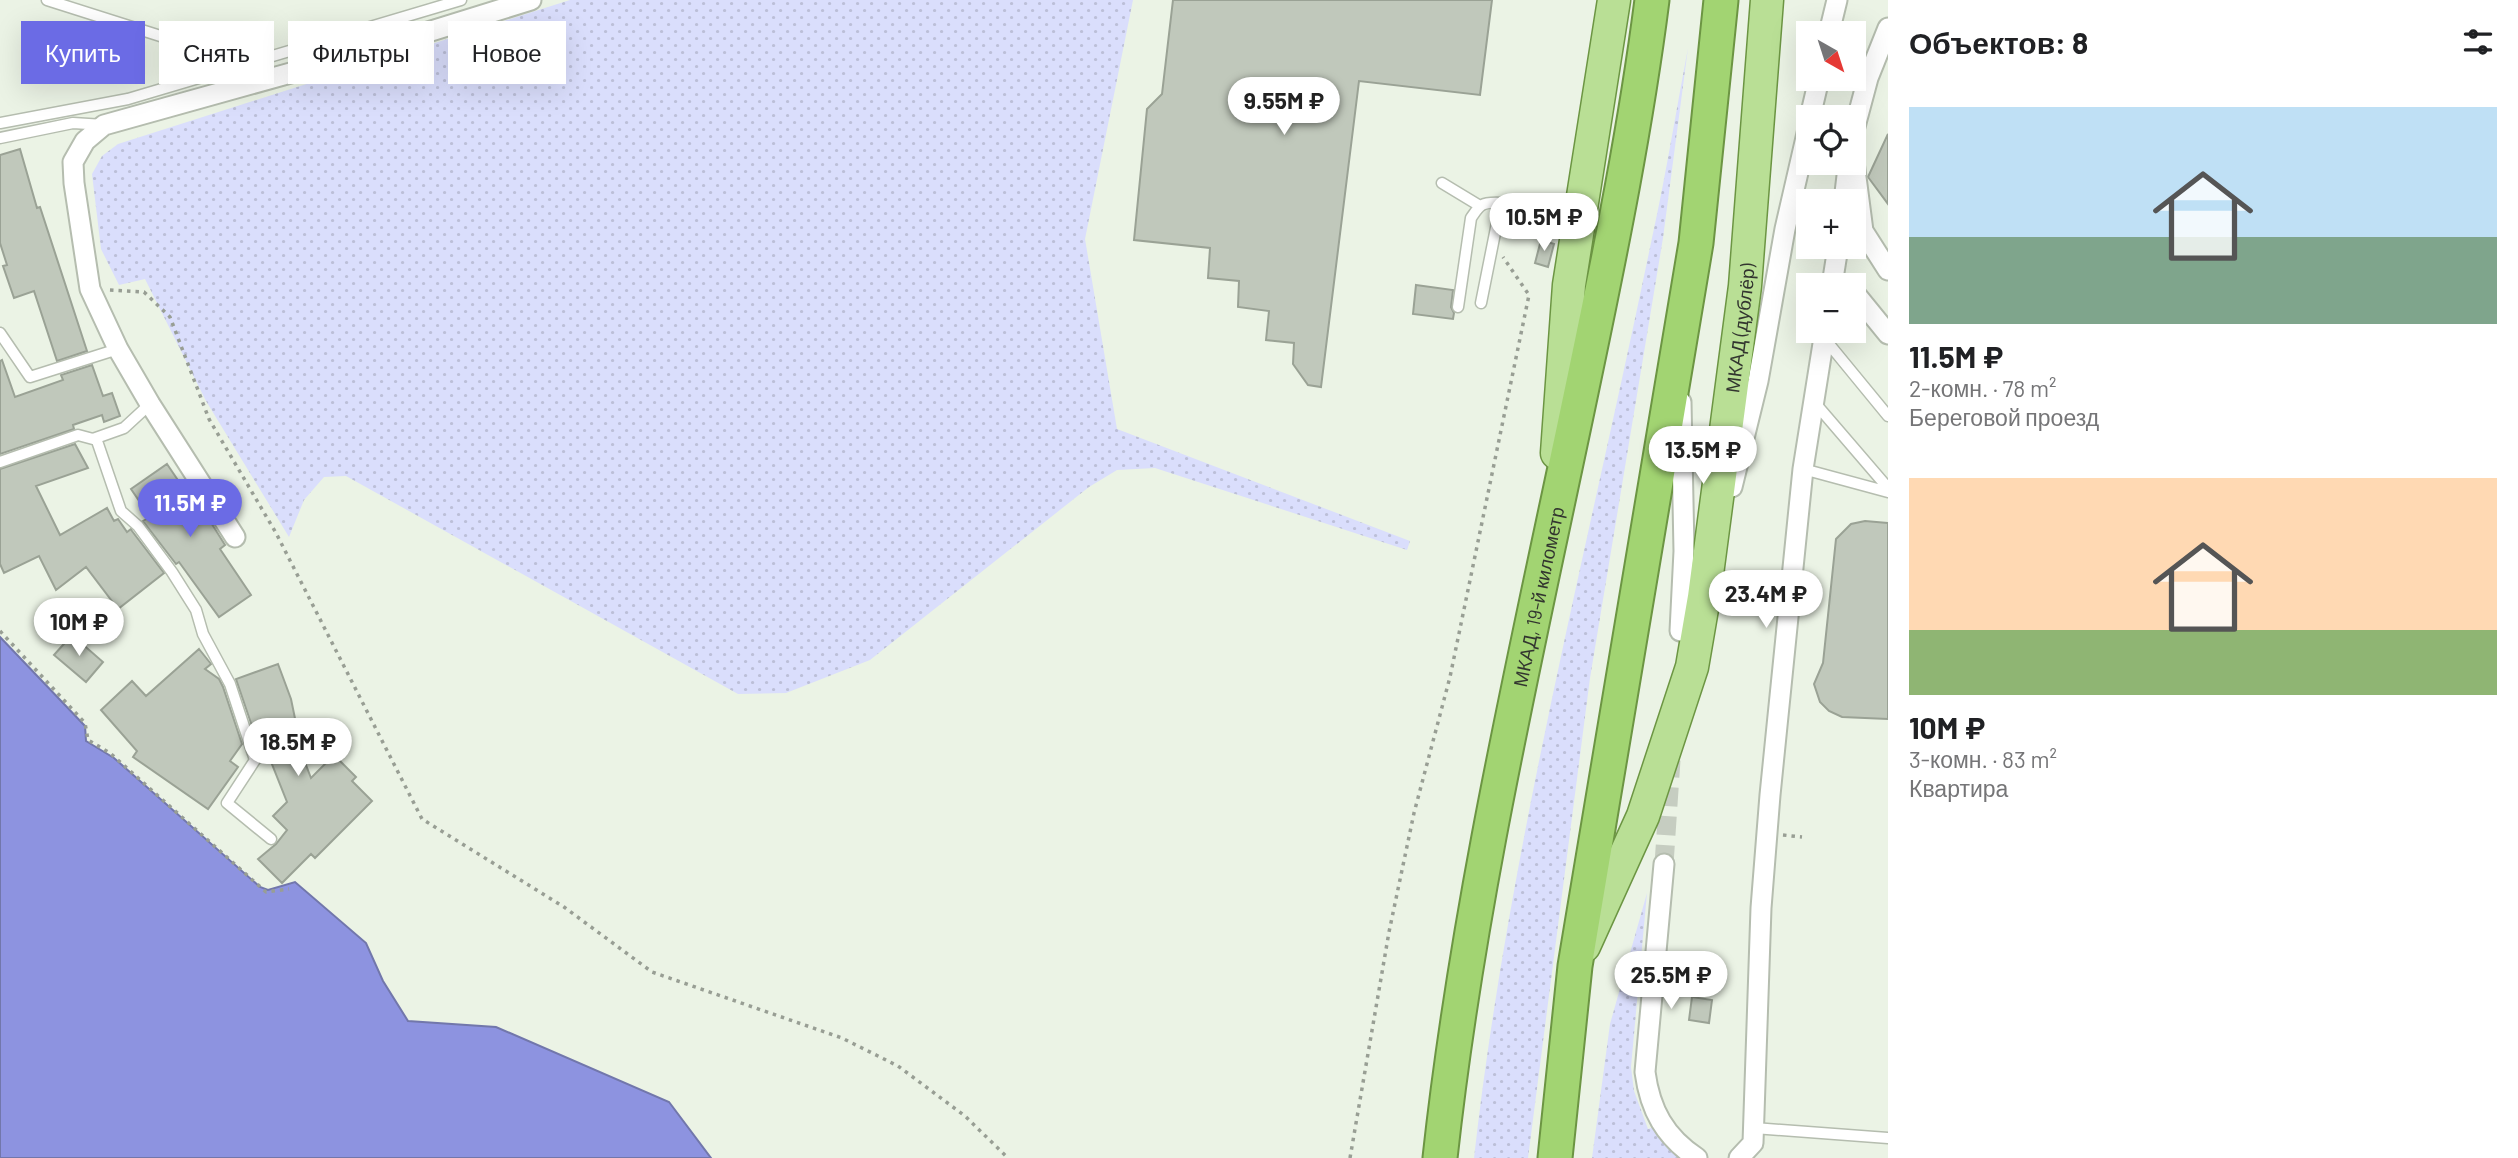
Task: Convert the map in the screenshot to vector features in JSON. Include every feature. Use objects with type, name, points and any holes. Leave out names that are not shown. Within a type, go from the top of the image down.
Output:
[{"type":"highway","name":"МКАД, 19-й километр","points":[[1440,1158],[1474,915],[1522,670],[1613,239],[1652,0]]},
{"type":"highway","points":[[1555,1158],[1575,966],[1696,243],[1721,0]]},
{"type":"main road","points":[[1550,543],[1569,285],[1614,0]]},
{"type":"main road","name":"МКАД (дублёр)","points":[[1575,966],[1643,816],[1692,667],[1704,597],[1745,286],[1767,0]]},
{"type":"street","points":[[235,537],[150,404],[118,349],[90,289],[73,162],[85,141],[104,125],[341,59],[531,0]]},
{"type":"street","points":[[1832,21],[1837,0]]},
{"type":"street","points":[[1861,105],[1888,27]]},
{"type":"street","points":[[1868,78],[1888,51]]},
{"type":"street","points":[[1704,597],[1758,381],[1797,175]]},
{"type":"street","points":[[1856,175],[1863,232],[1888,270]]},
{"type":"street","points":[[1866,307],[1888,334]]},
{"type":"street","points":[[1680,341],[1685,551],[1680,631]]},
{"type":"street","points":[[1739,1158],[1754,1135],[1762,894],[1770,795],[1803,470],[1822,343]]},
{"type":"street","points":[[1664,864],[1645,1072],[1648,1093],[1665,1129],[1681,1147],[1697,1158]]},
{"type":"lane","points":[[47,0],[159,36]]},
{"type":"lane","points":[[274,55],[431,4],[461,0]]},
{"type":"lane","points":[[0,123],[128,99],[178,84]]},
{"type":"lane","points":[[0,138],[73,123],[104,125]]},
{"type":"lane","points":[[1443,183],[1479,206]]},
{"type":"lane","points":[[1458,307],[1471,218],[1479,206],[1502,203],[1581,216]]},
{"type":"lane","points":[[1481,303],[1502,203]]},
{"type":"lane","points":[[0,333],[30,377],[118,349]]},
{"type":"lane","points":[[1831,343],[1888,416]]},
{"type":"lane","points":[[1813,400],[1888,490]]},
{"type":"lane","points":[[0,462],[78,435],[91,439],[124,428],[150,404]]},
{"type":"lane","points":[[96,438],[121,511],[138,526],[196,610],[203,634],[230,684],[255,760],[227,803],[271,839]]},
{"type":"lane","points":[[1803,470],[1888,490]]},
{"type":"lane","points":[[1754,1135],[1888,1138]]},
{"type":"path","points":[[1350,1158],[1389,932],[1414,813],[1450,677],[1529,295],[1493,244]]},
{"type":"path","points":[[90,289],[144,292],[170,317],[209,419],[276,533],[422,819],[564,906],[652,972],[842,1038],[898,1066],[965,1116],[1008,1158]]},
{"type":"path","points":[[0,631],[85,723],[88,740],[110,752],[266,891],[289,889]]},
{"type":"path","points":[[1782,835],[1801,837]]},
{"type":"shaded area","points":[[570,0],[1133,0],[1085,239],[1117,429],[1410,541],[1407,550],[1155,468],[1117,470],[1089,487],[870,660],[786,693],[738,694],[346,476],[324,477],[304,500],[289,537],[206,401],[145,279],[119,285],[101,249],[92,174],[102,156],[118,144],[306,84],[434,84],[434,43],[448,39],[448,84],[566,84],[566,21],[504,21]]},
{"type":"shaded area","points":[[1688,48],[1663,238],[1590,678],[1528,1158],[1474,1158],[1489,1042],[1529,811],[1657,214]]},
{"type":"shaded area","points":[[1647,893],[1631,1067],[1634,1091],[1648,1129],[1654,1127],[1668,1148],[1682,1158],[1592,1158],[1610,1024]]},
{"type":"water","points":[[0,637],[85,726],[86,741],[114,758],[260,887],[268,890],[295,882],[366,943],[383,981],[408,1021],[496,1027],[669,1102],[711,1158],[0,1158]]},
{"type":"building","points":[[1173,0],[1492,0],[1480,95],[1359,81],[1321,387],[1308,385],[1293,364],[1294,343],[1266,340],[1269,311],[1238,307],[1239,281],[1208,278],[1210,248],[1134,240],[1147,109],[1162,94]]},
{"type":"building","points":[[1888,134],[1888,204],[1868,177]]},
{"type":"building","points":[[20,149],[37,208],[40,207],[87,351],[57,361],[34,291],[14,298],[3,266],[7,265],[0,243],[0,155]]},
{"type":"building","points":[[1541,240],[1554,244],[1548,267],[1535,263]]},
{"type":"building","points":[[1416,285],[1453,290],[1453,319],[1413,314]]},
{"type":"building","points":[[2,360],[15,397],[63,380],[61,375],[92,365],[103,396],[112,393],[120,416],[104,422],[102,415],[73,425],[74,429],[0,454]]},
{"type":"building","points":[[75,444],[88,468],[36,486],[60,535],[107,508],[114,521],[118,519],[127,532],[131,529],[164,573],[118,609],[86,567],[56,590],[39,556],[4,573],[0,564],[0,469]]},
{"type":"building","points":[[167,464],[186,492],[190,489],[225,545],[220,549],[251,595],[219,617],[179,562],[176,564],[143,521],[150,517],[131,489]]},
{"type":"building","points":[[1865,521],[1888,523],[1888,719],[1842,717],[1829,711],[1820,702],[1814,684],[1823,663],[1836,539],[1851,524]]},
{"type":"building","points":[[72,635],[103,662],[86,682],[54,655]]},
{"type":"building","points":[[199,649],[211,664],[205,669],[219,679],[223,687],[242,744],[230,761],[238,767],[208,809],[133,757],[137,751],[101,710],[132,681],[146,696]]},
{"type":"building","points":[[278,664],[291,699],[298,733],[294,734],[311,778],[334,755],[356,777],[352,781],[372,801],[315,858],[311,854],[282,883],[258,859],[276,844],[287,830],[273,816],[287,802],[256,724],[253,729],[236,679]]},
{"type":"building","points":[[1692,997],[1712,1000],[1709,1023],[1689,1020]]},
{"type":"tunnel","points":[[1664,864],[1671,760]]}]
